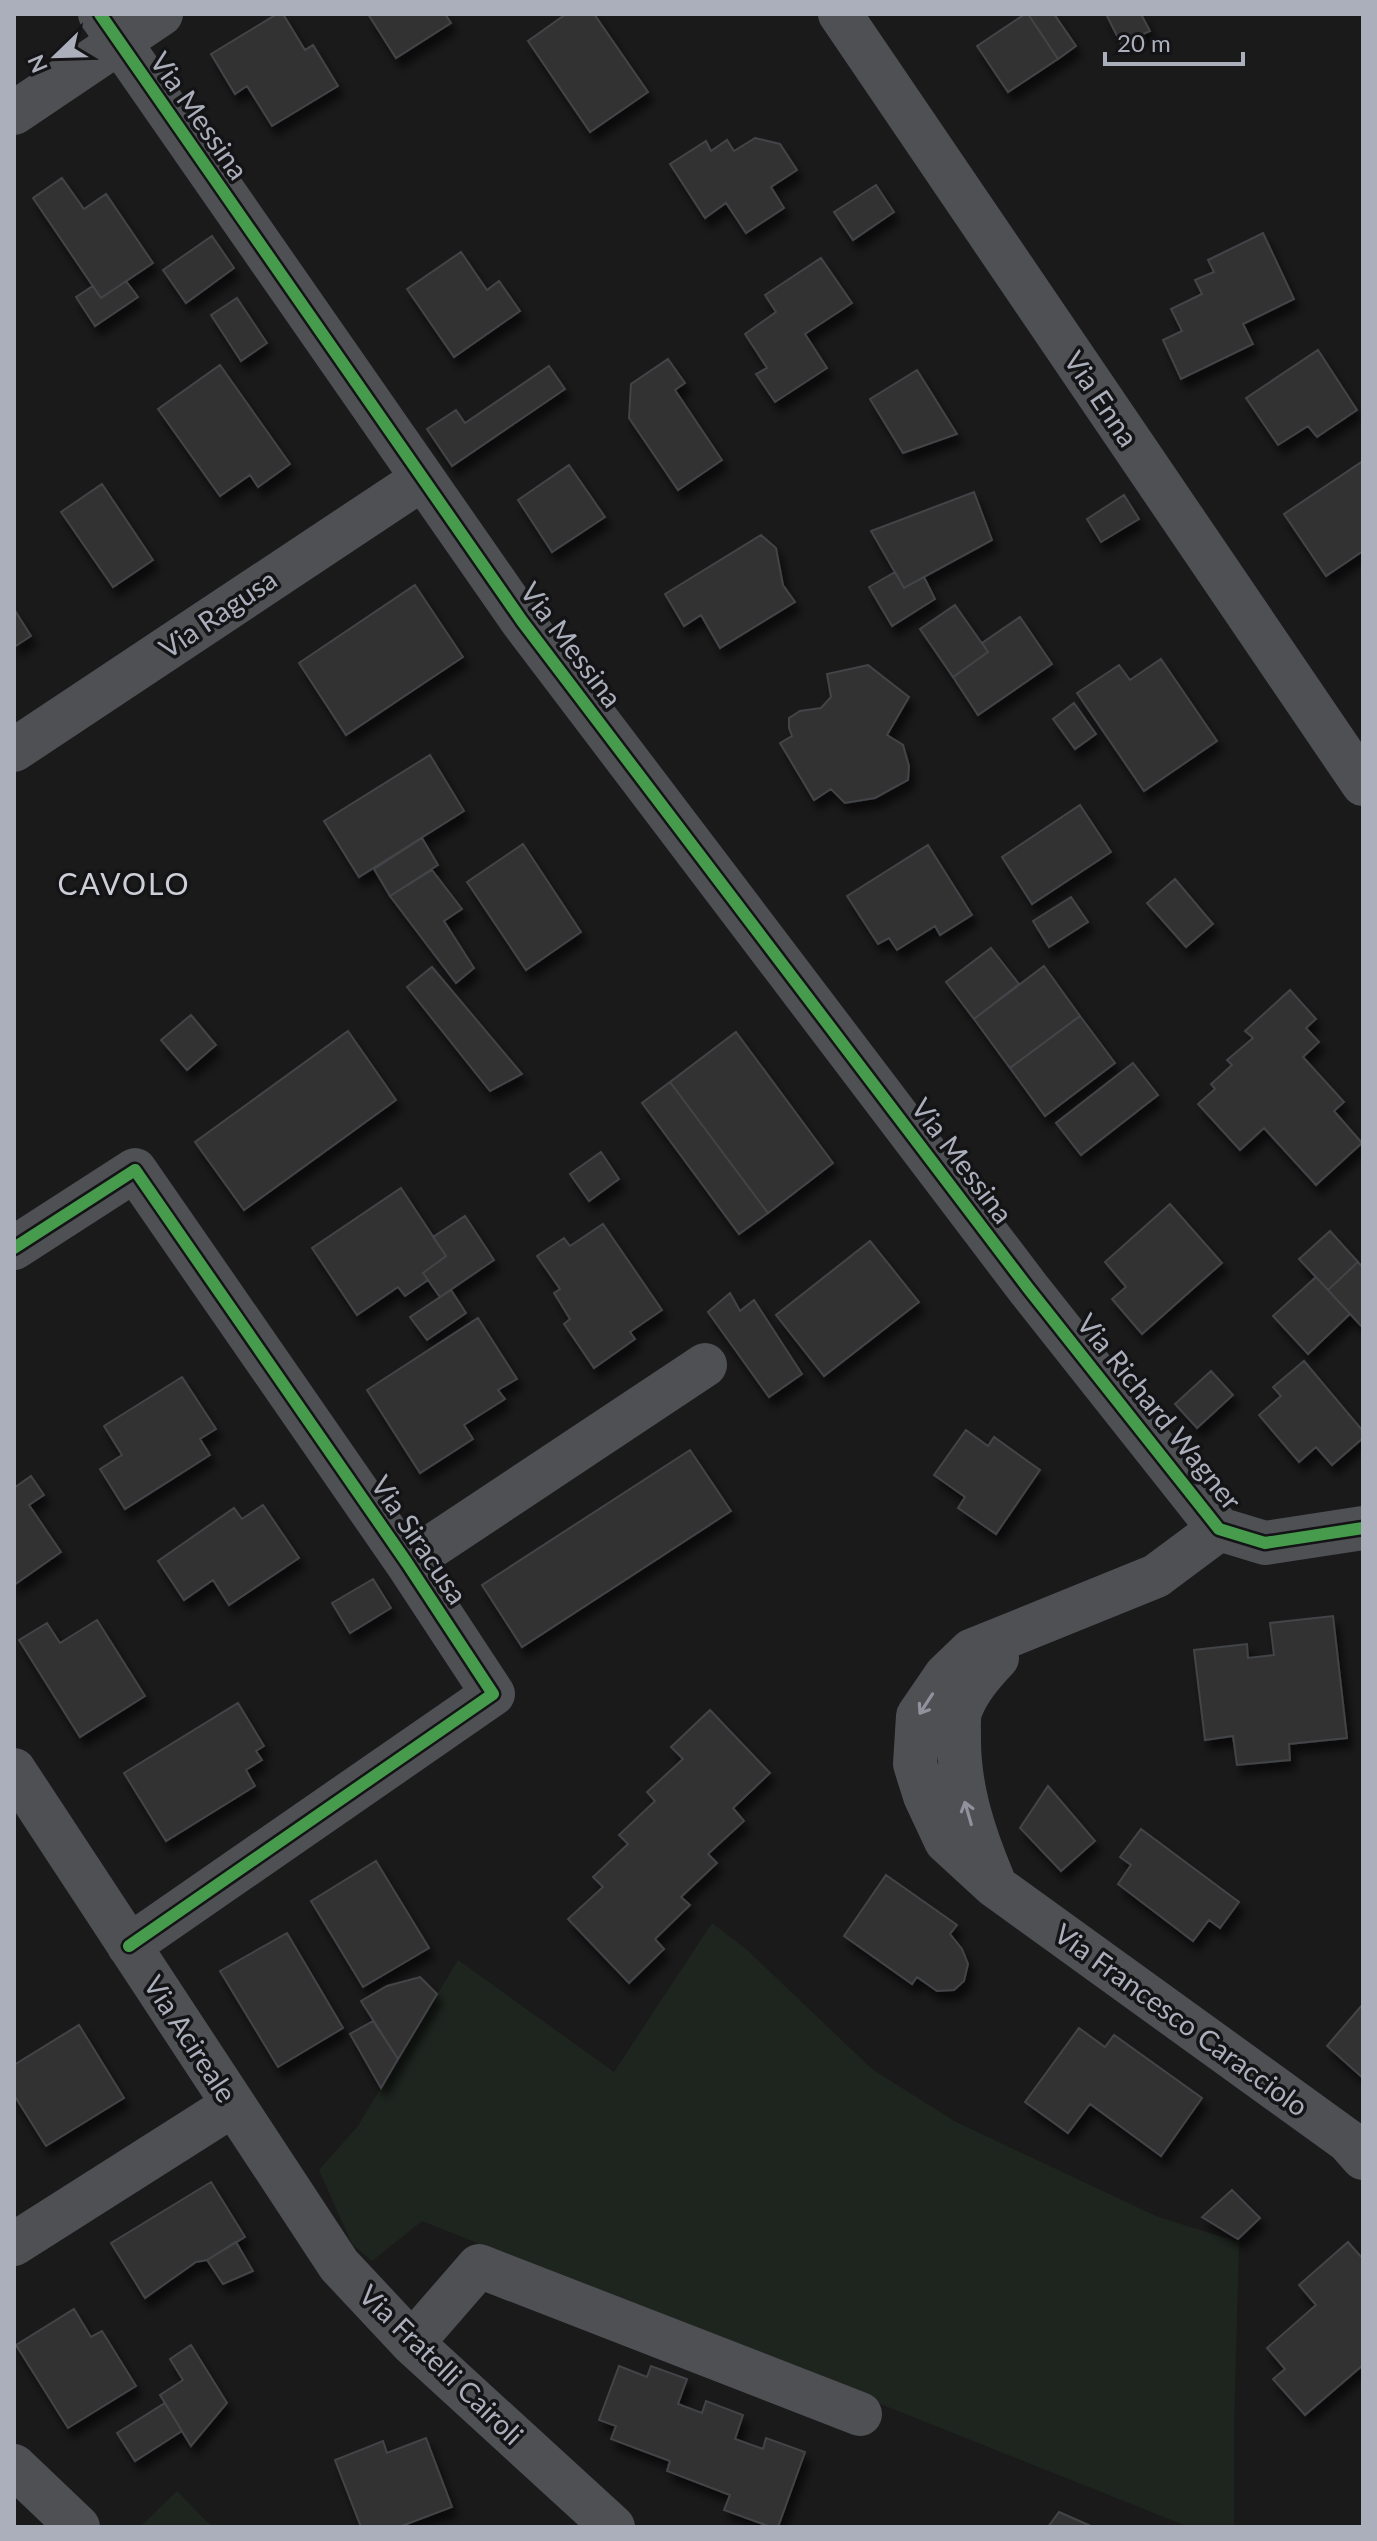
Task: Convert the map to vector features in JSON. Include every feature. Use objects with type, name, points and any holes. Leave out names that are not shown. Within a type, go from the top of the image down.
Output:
[{"type":"street","points":[[14,113],[109,29],[161,14]]},
{"type":"street","name":"Via Enna","points":[[840,14],[1363,784]]},
{"type":"street","name":"Via Messina","points":[[109,29],[522,621],[1028,1288]]},
{"type":"street","name":"Via Ragusa","points":[[14,750],[422,479]]},
{"type":"street","name":"Via Siracusa","points":[[14,1248],[135,1170],[407,1563],[493,1694],[129,1946]]},
{"type":"street","name":"Via Richard Wagner","points":[[1028,1288],[1219,1529],[1265,1543],[1363,1528]]},
{"type":"street","points":[[407,1563],[705,1365]]},
{"type":"street","name":"Via Francesco Caracciolo","points":[[1219,1529],[1156,1576],[971,1651],[946,1675],[918,1716],[915,1764],[925,1796],[946,1841],[995,1886],[1348,2141],[1363,2158]]},
{"type":"street","name":"Via Acireale","points":[[14,1770],[288,2188]]},
{"type":"street","points":[[14,2244],[233,2105]]},
{"type":"street","name":"Via Fratelli Cairoli","points":[[288,2188],[339,2265],[412,2343],[613,2527]]},
{"type":"street","points":[[412,2343],[479,2266],[860,2414]]},
{"type":"street","points":[[14,2466],[78,2527]]},
{"type":"shaded area","points":[[712,1923],[747,1950],[873,2070],[956,2122],[1158,2217],[1239,2242],[1234,2527],[1189,2527],[422,2221],[372,2261],[352,2244],[319,2170],[358,2126],[458,1960],[614,2072]]},
{"type":"shaded area","points":[[177,2491],[212,2527],[140,2527]]},
{"type":"building","points":[[277,14],[283,14],[305,50],[313,45],[338,86],[272,126],[247,86],[235,94],[211,54]]},
{"type":"building","points":[[368,14],[445,14],[451,23],[396,58]]},
{"type":"building","points":[[566,14],[594,14],[648,92],[590,132],[528,41]]},
{"type":"building","points":[[1028,14],[1058,59],[1008,92],[977,46]]},
{"type":"building","points":[[1028,14],[1054,14],[1076,46],[1058,59]]},
{"type":"building","points":[[1106,14],[1141,14],[1150,31],[1121,44]]},
{"type":"building","points":[[755,138],[780,144],[797,170],[771,187],[784,208],[746,233],[726,203],[705,218],[670,164],[706,141],[711,151],[727,140],[734,151]]},
{"type":"building","points":[[62,178],[84,209],[106,194],[153,263],[101,298],[33,198]]},
{"type":"building","points":[[876,185],[894,212],[853,240],[834,212]]},
{"type":"building","points":[[1263,233],[1294,299],[1243,324],[1253,344],[1181,379],[1163,340],[1182,331],[1171,309],[1202,294],[1195,280],[1214,272],[1208,260]]},
{"type":"building","points":[[212,236],[234,268],[186,303],[163,270]]},
{"type":"building","points":[[461,252],[487,290],[499,281],[520,311],[454,357],[407,289]]},
{"type":"building","points":[[821,258],[852,303],[805,334],[827,368],[775,402],[756,374],[767,368],[745,334],[776,312],[765,295]]},
{"type":"building","points":[[126,281],[138,297],[95,326],[76,297],[93,286],[101,298]]},
{"type":"building","points":[[237,298],[267,343],[241,361],[211,315]]},
{"type":"building","points":[[1318,350],[1357,410],[1317,437],[1308,426],[1278,445],[1246,398]]},
{"type":"building","points":[[668,359],[685,383],[675,390],[722,460],[678,490],[629,418],[631,384]]},
{"type":"building","points":[[220,365],[290,464],[258,487],[250,475],[220,496],[158,409]]},
{"type":"building","points":[[549,366],[565,389],[452,466],[427,429],[456,410],[465,423]]},
{"type":"building","points":[[917,370],[957,434],[903,453],[870,399]]},
{"type":"building","points":[[1363,461],[1363,551],[1326,576],[1284,514]]},
{"type":"building","points":[[569,465],[605,517],[552,552],[518,500]]},
{"type":"building","points":[[102,484],[153,560],[113,587],[61,512]]},
{"type":"building","points":[[974,492],[992,540],[904,588],[871,531]]},
{"type":"building","points":[[1124,495],[1139,519],[1101,542],[1087,519]]},
{"type":"building","points":[[761,535],[776,548],[783,585],[795,602],[720,648],[701,615],[684,626],[665,594]]},
{"type":"building","points":[[895,572],[904,588],[924,577],[935,599],[892,626],[869,587]]},
{"type":"building","points":[[415,585],[463,657],[346,735],[299,663]]},
{"type":"building","points":[[955,605],[988,652],[953,677],[920,629]]},
{"type":"building","points":[[14,609],[31,636],[14,647]]},
{"type":"building","points":[[1020,617],[1052,664],[978,715],[953,677],[988,652],[982,643]]},
{"type":"building","points":[[1161,659],[1217,741],[1144,791],[1077,693],[1119,665],[1130,680]]},
{"type":"building","points":[[868,665],[909,697],[887,735],[903,745],[909,766],[908,780],[875,798],[845,803],[831,789],[814,800],[780,743],[792,736],[789,718],[800,711],[821,708],[831,697],[827,674]]},
{"type":"building","points":[[1074,703],[1096,734],[1075,749],[1053,719]]},
{"type":"building","points":[[430,755],[464,811],[359,877],[324,821]]},
{"type":"building","points":[[1080,805],[1111,852],[1032,904],[1002,857]]},
{"type":"building","points":[[422,838],[438,865],[390,896],[374,869]]},
{"type":"building","points":[[523,844],[581,932],[526,970],[467,882]]},
{"type":"building","points":[[928,845],[972,915],[940,935],[935,926],[897,950],[889,938],[878,944],[847,896]]},
{"type":"building","points":[[432,870],[462,909],[444,921],[474,968],[456,983],[390,896]]},
{"type":"building","points":[[1175,879],[1213,924],[1186,947],[1147,903]]},
{"type":"building","points":[[1071,897],[1088,922],[1049,947],[1033,921]]},
{"type":"building","points":[[991,948],[1019,984],[974,1019],[946,982]]},
{"type":"building","points":[[1044,966],[1080,1016],[1010,1068],[974,1019]]},
{"type":"building","points":[[432,967],[522,1074],[490,1091],[407,987]]},
{"type":"building","points":[[1290,990],[1316,1019],[1306,1028],[1319,1042],[1303,1057],[1344,1102],[1334,1111],[1362,1143],[1316,1185],[1264,1128],[1240,1150],[1198,1104],[1215,1089],[1211,1084],[1232,1065],[1227,1060],[1253,1038],[1245,1031]]},
{"type":"building","points":[[191,1015],[216,1045],[187,1070],[161,1040]]},
{"type":"building","points":[[1080,1016],[1115,1063],[1045,1116],[1010,1068]]},
{"type":"building","points":[[348,1031],[396,1100],[244,1210],[195,1142]]},
{"type":"building","points":[[736,1032],[833,1163],[768,1213],[670,1082]]},
{"type":"building","points":[[1133,1063],[1158,1095],[1081,1155],[1056,1123]]},
{"type":"building","points":[[670,1082],[768,1213],[739,1234],[642,1103]]},
{"type":"building","points":[[601,1152],[619,1179],[589,1201],[570,1174]]},
{"type":"building","points":[[401,1188],[446,1256],[423,1273],[428,1280],[405,1296],[398,1287],[357,1315],[312,1248]]},
{"type":"building","points":[[1170,1204],[1222,1263],[1142,1334],[1112,1299],[1126,1287],[1105,1262]]},
{"type":"building","points":[[465,1216],[494,1260],[440,1297],[423,1273],[446,1256],[433,1237]]},
{"type":"building","points":[[603,1224],[662,1310],[630,1332],[635,1339],[594,1368],[564,1324],[570,1319],[554,1293],[560,1289],[537,1256],[564,1238],[570,1246]]},
{"type":"building","points":[[1330,1231],[1358,1262],[1328,1290],[1299,1259]]},
{"type":"building","points":[[870,1241],[919,1302],[824,1376],[776,1315]]},
{"type":"building","points":[[1358,1262],[1363,1268],[1363,1328],[1328,1290]]},
{"type":"building","points":[[1316,1277],[1350,1314],[1308,1354],[1273,1316]]},
{"type":"building","points":[[451,1290],[466,1313],[427,1340],[410,1317]]},
{"type":"building","points":[[730,1293],[740,1311],[754,1300],[802,1374],[769,1397],[708,1312]]},
{"type":"building","points":[[478,1318],[517,1379],[498,1390],[505,1399],[464,1425],[473,1439],[420,1473],[367,1390]]},
{"type":"building","points":[[1304,1361],[1363,1431],[1363,1438],[1332,1465],[1316,1447],[1299,1462],[1259,1415],[1281,1396],[1273,1387]]},
{"type":"building","points":[[1211,1371],[1233,1395],[1197,1428],[1175,1404]]},
{"type":"building","points":[[182,1377],[216,1429],[200,1439],[210,1455],[125,1509],[100,1469],[122,1455],[104,1426]]},
{"type":"building","points":[[966,1430],[988,1446],[994,1437],[1040,1470],[996,1534],[958,1508],[965,1497],[934,1475]]},
{"type":"building","points":[[690,1450],[731,1511],[522,1647],[482,1585]]},
{"type":"building","points":[[31,1476],[44,1495],[29,1505],[61,1552],[14,1585],[14,1488]]},
{"type":"building","points":[[263,1505],[299,1558],[229,1605],[213,1580],[184,1600],[158,1561],[234,1508],[242,1519]]},
{"type":"building","points":[[373,1579],[391,1608],[350,1633],[332,1603]]},
{"type":"building","points":[[1333,1616],[1347,1738],[1289,1744],[1290,1760],[1237,1765],[1233,1736],[1205,1740],[1194,1650],[1247,1644],[1248,1658],[1274,1655],[1270,1623]]},
{"type":"building","points":[[97,1620],[145,1696],[80,1737],[19,1640],[47,1623],[60,1643]]},
{"type":"building","points":[[238,1703],[264,1746],[256,1751],[262,1760],[246,1770],[255,1786],[166,1841],[124,1773]]},
{"type":"building","points":[[710,1710],[770,1773],[733,1808],[744,1821],[708,1854],[717,1863],[681,1897],[690,1905],[655,1939],[664,1949],[629,1983],[568,1919],[603,1887],[593,1877],[628,1844],[619,1835],[655,1801],[647,1792],[683,1759],[671,1747]]},
{"type":"building","points":[[1048,1786],[1095,1841],[1061,1871],[1020,1828]]},
{"type":"building","points":[[1141,1829],[1239,1902],[1220,1928],[1209,1920],[1193,1941],[1118,1884],[1131,1865],[1120,1857]]},
{"type":"building","points":[[376,1861],[429,1948],[363,1987],[311,1901]]},
{"type":"building","points":[[886,1875],[957,1925],[950,1934],[962,1949],[968,1964],[964,1981],[954,1990],[937,1991],[917,1977],[912,1984],[844,1936]]},
{"type":"building","points":[[287,1933],[343,2028],[278,2067],[220,1971]]},
{"type":"building","points":[[420,1977],[437,1994],[398,2059],[361,2001],[387,1986]]},
{"type":"building","points":[[1363,2004],[1363,2078],[1327,2046]]},
{"type":"building","points":[[373,2021],[398,2059],[381,2088],[350,2034]]},
{"type":"building","points":[[79,2025],[124,2098],[46,2146],[14,2095],[14,2065]]},
{"type":"building","points":[[1079,2028],[1105,2047],[1114,2035],[1202,2098],[1161,2156],[1090,2104],[1068,2133],[1025,2102]]},
{"type":"building","points":[[211,2182],[245,2237],[207,2260],[196,2262],[145,2298],[111,2243]]},
{"type":"building","points":[[1232,2190],[1260,2218],[1238,2239],[1202,2217]]},
{"type":"building","points":[[236,2242],[253,2271],[223,2284],[207,2260]]},
{"type":"building","points":[[1348,2242],[1363,2259],[1363,2365],[1305,2415],[1273,2379],[1285,2369],[1267,2348],[1316,2305],[1299,2285]]},
{"type":"building","points":[[74,2309],[91,2337],[102,2331],[136,2386],[68,2428],[16,2345]]},
{"type":"building","points":[[191,2345],[227,2403],[191,2446],[160,2395],[183,2380],[170,2359]]},
{"type":"building","points":[[619,2366],[647,2377],[651,2366],[687,2379],[678,2404],[702,2413],[706,2401],[743,2415],[735,2439],[763,2449],[766,2438],[805,2452],[778,2527],[724,2510],[730,2495],[667,2471],[670,2461],[611,2439],[616,2426],[599,2420]]},
{"type":"building","points":[[165,2403],[182,2431],[135,2461],[117,2433]]},
{"type":"building","points":[[426,2438],[452,2507],[399,2527],[361,2527],[335,2460],[383,2441],[387,2453]]},
{"type":"building","points":[[1059,2512],[1093,2527],[1048,2527]]},
{"type":"cycle path","points":[[100,14],[522,621],[1028,1288],[1219,1529],[1265,1543],[1363,1528]]},
{"type":"cycle path","points":[[14,1248],[135,1170],[407,1563],[493,1694],[129,1946]]},
{"type":"district","name":"CAVOLO","points":[[124,885]]}]
